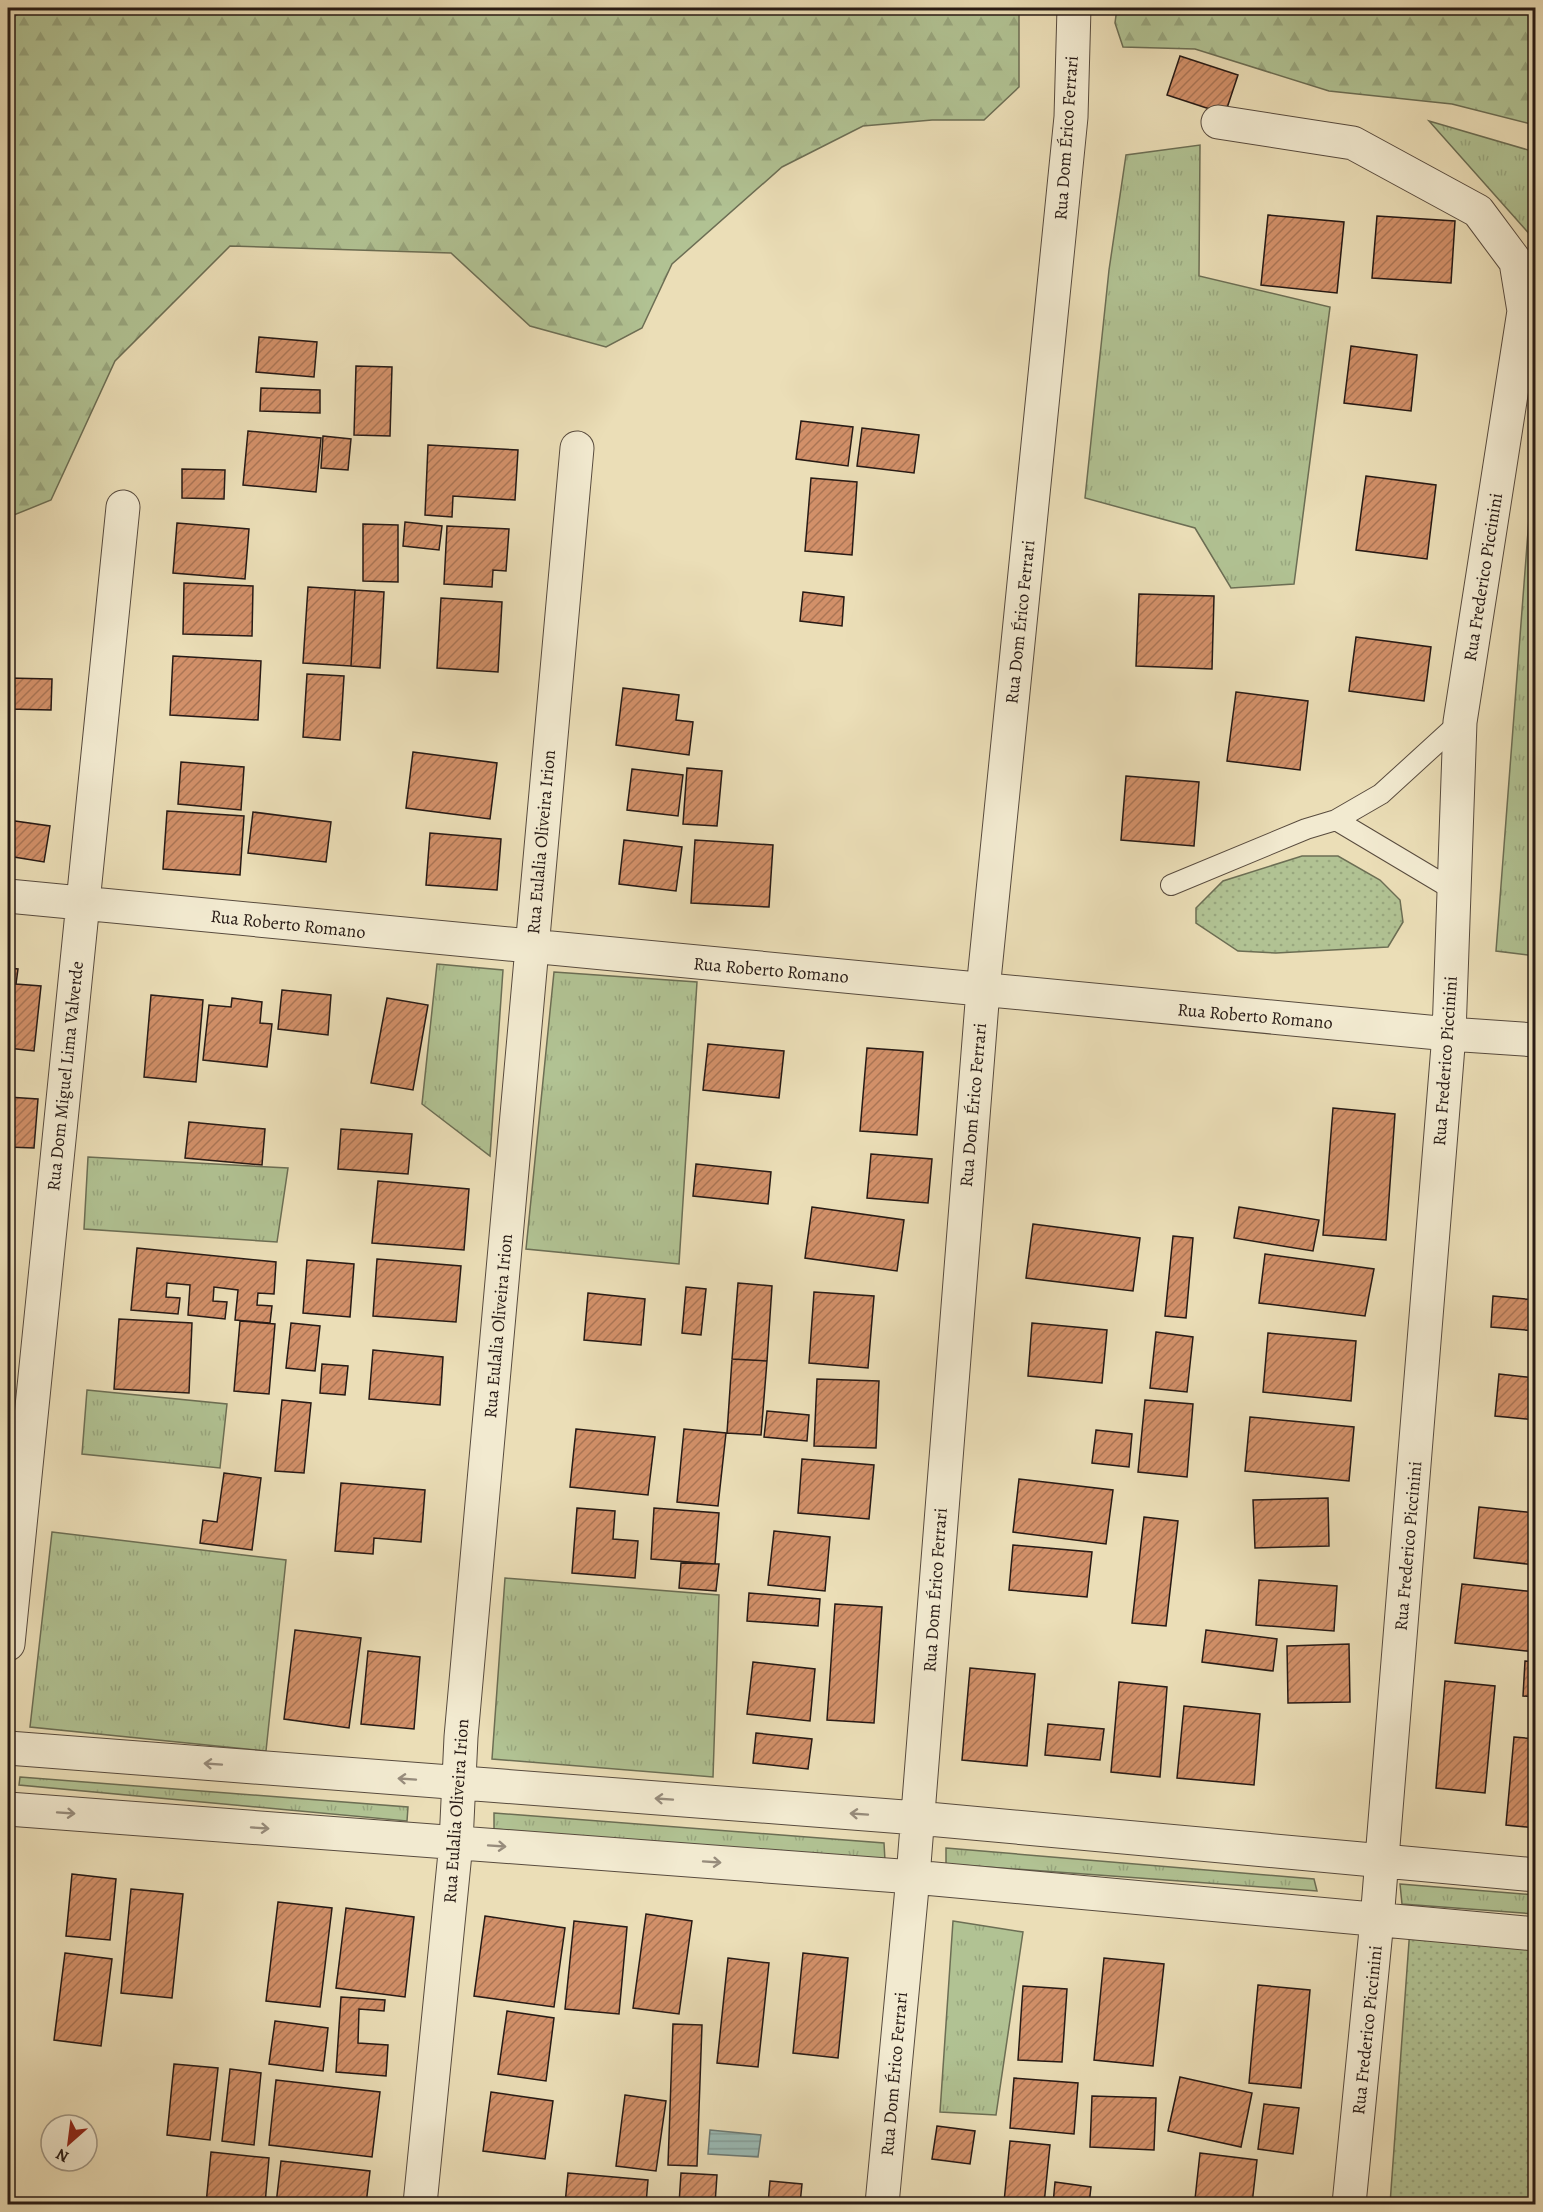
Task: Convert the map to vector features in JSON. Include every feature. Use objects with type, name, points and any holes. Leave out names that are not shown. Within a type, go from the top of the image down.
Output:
[{"type":"street","name":"Rua Dom Érico Ferrari","points":[[882,2205],[913,1877],[982,990],[1070,129],[1074,8]]},
{"type":"street","name":"Rua Frederico Piccinini","points":[[1218,122],[1353,143],[1478,211],[1516,262],[1524,311],[1460,722],[1449,1034],[1377,1920],[1349,2205]]},
{"type":"street","name":"Rua Eulalia Oliveira Irion","points":[[420,2205],[456,1843],[459,1783],[531,947],[577,448]]},
{"type":"street","name":"Rua Dom Miguel Lima Valverde","points":[[8,1644],[123,507]]},
{"type":"street","name":"Rua Roberto Romano","points":[[8,896],[982,990],[1449,1034],[1536,1040]]},
{"type":"street","points":[[8,1748],[917,1818],[1536,1875]]},
{"type":"street","points":[[8,1809],[913,1877],[1536,1934]]},
{"type":"lane","points":[[1171,885],[1306,829],[1336,820],[1381,794],[1460,722]]},
{"type":"lane","points":[[1336,820],[1455,891]]},
{"type":"green space","points":[[8,8],[1019,8],[1019,87],[984,120],[932,120],[863,126],[782,167],[672,264],[642,328],[606,347],[530,326],[451,253],[230,246],[115,361],[51,500],[9,517]]},
{"type":"green space","points":[[1117,8],[1535,8],[1535,125],[1452,104],[1329,91],[1195,49],[1123,47],[1115,23]]},
{"type":"green space","points":[[1429,121],[1535,152],[1535,250],[1532,237]]},
{"type":"green space","points":[[1200,145],[1199,276],[1330,307],[1294,584],[1231,588],[1195,528],[1085,498],[1109,270],[1126,155]]},
{"type":"green space","points":[[1535,440],[1535,956],[1496,951]]},
{"type":"green space","points":[[1302,856],[1338,856],[1380,880],[1400,900],[1403,922],[1388,947],[1276,953],[1238,951],[1196,923],[1196,908],[1223,881]]},
{"type":"green space","points":[[437,964],[503,970],[490,1156],[422,1104]]},
{"type":"green space","points":[[554,972],[697,982],[679,1264],[526,1249]]},
{"type":"green space","points":[[88,1157],[288,1168],[277,1242],[84,1229]]},
{"type":"green space","points":[[87,1390],[227,1404],[220,1468],[82,1454]]},
{"type":"green space","points":[[52,1532],[286,1560],[266,1751],[30,1727]]},
{"type":"green space","points":[[505,1578],[719,1595],[713,1777],[492,1759]]},
{"type":"green space","points":[[20,1777],[408,1807],[407,1821],[19,1785]]},
{"type":"green space","points":[[494,1813],[884,1843],[885,1861],[494,1829]]},
{"type":"green space","points":[[946,1848],[1314,1879],[1317,1891],[946,1864]]},
{"type":"green space","points":[[1400,1884],[1535,1895],[1535,1914],[1402,1904]]},
{"type":"green space","points":[[953,1921],[1023,1932],[996,2115],[940,2112]]},
{"type":"green space","points":[[1410,1928],[1535,1937],[1535,2204],[1390,2204]]},
{"type":"water","points":[[710,2130],[761,2135],[758,2157],[708,2154]]},
{"type":"building","points":[[1180,56],[1238,75],[1225,114],[1167,95]]},
{"type":"building","points":[[1268,215],[1344,222],[1337,293],[1261,285]]},
{"type":"building","points":[[1377,216],[1455,221],[1451,283],[1372,278]]},
{"type":"building","points":[[259,337],[317,342],[314,377],[256,372]]},
{"type":"building","points":[[1351,346],[1417,355],[1411,411],[1344,403]]},
{"type":"building","points":[[356,366],[392,367],[390,436],[354,435]]},
{"type":"building","points":[[261,388],[320,390],[320,413],[260,411]]},
{"type":"building","points":[[801,421],[853,427],[848,466],[796,459]]},
{"type":"building","points":[[862,428],[919,435],[914,473],[857,466]]},
{"type":"building","points":[[248,431],[321,438],[316,492],[243,485]]},
{"type":"building","points":[[323,436],[351,439],[348,470],[321,468]]},
{"type":"building","points":[[428,445],[518,450],[515,500],[453,496],[452,517],[425,515]]},
{"type":"building","points":[[182,469],[225,470],[224,499],[182,498]]},
{"type":"building","points":[[1366,476],[1436,485],[1427,559],[1356,550]]},
{"type":"building","points":[[811,478],[857,482],[852,555],[805,551]]},
{"type":"building","points":[[405,522],[442,526],[439,550],[403,546]]},
{"type":"building","points":[[177,523],[249,529],[245,579],[173,573]]},
{"type":"building","points":[[363,524],[398,525],[398,582],[363,581]]},
{"type":"building","points":[[447,526],[509,529],[506,571],[493,570],[492,587],[444,584]]},
{"type":"building","points":[[184,583],[253,586],[252,636],[183,634]]},
{"type":"building","points":[[308,587],[355,590],[351,666],[303,663]]},
{"type":"building","points":[[355,590],[384,592],[380,668],[351,666]]},
{"type":"building","points":[[803,592],[844,597],[842,626],[800,621]]},
{"type":"building","points":[[1139,594],[1214,596],[1212,669],[1136,666]]},
{"type":"building","points":[[441,598],[502,602],[498,672],[437,668]]},
{"type":"building","points":[[1356,637],[1431,647],[1424,701],[1349,691]]},
{"type":"building","points":[[173,656],[261,661],[258,720],[170,715]]},
{"type":"building","points":[[307,674],[344,676],[340,740],[303,737]]},
{"type":"building","points":[[8,678],[52,679],[51,710],[8,709]]},
{"type":"building","points":[[623,688],[679,695],[676,720],[693,722],[689,755],[616,745]]},
{"type":"building","points":[[1236,692],[1308,701],[1300,770],[1227,761]]},
{"type":"building","points":[[413,752],[497,763],[490,819],[406,808]]},
{"type":"building","points":[[181,762],[244,767],[241,810],[178,804]]},
{"type":"building","points":[[687,768],[722,771],[717,826],[683,824]]},
{"type":"building","points":[[632,769],[683,775],[678,816],[627,810]]},
{"type":"building","points":[[1126,776],[1199,782],[1194,846],[1121,840]]},
{"type":"building","points":[[167,811],[244,816],[240,875],[163,869]]},
{"type":"building","points":[[253,812],[331,822],[326,862],[248,853]]},
{"type":"building","points":[[8,820],[50,826],[44,862],[8,856]]},
{"type":"building","points":[[430,833],[501,839],[497,890],[426,885]]},
{"type":"building","points":[[624,840],[682,847],[676,891],[619,884]]},
{"type":"building","points":[[695,840],[773,845],[769,907],[691,903]]},
{"type":"building","points":[[8,968],[18,969],[16,984],[41,986],[34,1051],[8,1048]]},
{"type":"building","points":[[282,990],[331,995],[328,1035],[278,1029]]},
{"type":"building","points":[[151,995],[203,1000],[196,1082],[144,1077]]},
{"type":"building","points":[[232,998],[262,1002],[260,1023],[272,1024],[267,1067],[203,1060],[209,1005],[231,1007]]},
{"type":"building","points":[[387,998],[428,1005],[413,1090],[371,1083]]},
{"type":"building","points":[[708,1044],[784,1051],[779,1098],[703,1090]]},
{"type":"building","points":[[867,1048],[923,1052],[917,1135],[860,1131]]},
{"type":"building","points":[[8,1097],[38,1099],[34,1148],[8,1147]]},
{"type":"building","points":[[1333,1108],[1395,1114],[1386,1240],[1323,1235]]},
{"type":"building","points":[[189,1122],[265,1129],[262,1165],[185,1158]]},
{"type":"building","points":[[341,1129],[412,1134],[408,1174],[338,1169]]},
{"type":"building","points":[[871,1154],[932,1159],[928,1203],[867,1198]]},
{"type":"building","points":[[696,1164],[771,1172],[768,1204],[693,1196]]},
{"type":"building","points":[[378,1181],[469,1189],[464,1250],[372,1243]]},
{"type":"building","points":[[812,1207],[904,1220],[897,1271],[805,1258]]},
{"type":"building","points":[[1239,1207],[1319,1220],[1313,1251],[1234,1238]]},
{"type":"building","points":[[1033,1224],[1140,1238],[1133,1291],[1026,1278]]},
{"type":"building","points":[[1173,1236],[1193,1238],[1186,1318],[1165,1316]]},
{"type":"building","points":[[137,1248],[276,1262],[274,1294],[258,1293],[257,1305],[272,1306],[270,1323],[235,1320],[238,1290],[214,1287],[213,1301],[227,1302],[225,1319],[188,1315],[190,1285],[167,1283],[166,1297],[180,1298],[178,1314],[131,1310]]},
{"type":"building","points":[[1265,1254],[1374,1269],[1365,1316],[1259,1303]]},
{"type":"building","points":[[377,1259],[461,1266],[456,1322],[373,1316]]},
{"type":"building","points":[[307,1260],[354,1264],[350,1317],[303,1313]]},
{"type":"building","points":[[738,1283],[772,1286],[767,1361],[732,1359]]},
{"type":"building","points":[[686,1287],[706,1289],[701,1335],[682,1333]]},
{"type":"building","points":[[814,1292],[874,1296],[868,1368],[809,1363]]},
{"type":"building","points":[[588,1293],[645,1299],[641,1345],[584,1340]]},
{"type":"building","points":[[1493,1296],[1536,1300],[1536,1331],[1491,1327]]},
{"type":"building","points":[[119,1319],[192,1323],[189,1393],[114,1389]]},
{"type":"building","points":[[240,1321],[275,1324],[269,1394],[234,1391]]},
{"type":"building","points":[[291,1323],[320,1326],[315,1371],[286,1368]]},
{"type":"building","points":[[1032,1323],[1107,1330],[1102,1383],[1028,1376]]},
{"type":"building","points":[[1156,1332],[1193,1337],[1187,1392],[1150,1388]]},
{"type":"building","points":[[1268,1333],[1356,1341],[1351,1401],[1263,1392]]},
{"type":"building","points":[[373,1350],[443,1357],[440,1405],[369,1399]]},
{"type":"building","points":[[732,1359],[767,1361],[761,1435],[727,1433]]},
{"type":"building","points":[[322,1364],[348,1366],[345,1395],[320,1393]]},
{"type":"building","points":[[1499,1374],[1536,1378],[1536,1420],[1495,1416]]},
{"type":"building","points":[[817,1379],[879,1381],[876,1448],[814,1446]]},
{"type":"building","points":[[282,1400],[311,1403],[304,1473],[275,1471]]},
{"type":"building","points":[[1145,1400],[1193,1404],[1187,1477],[1138,1472]]},
{"type":"building","points":[[767,1411],[809,1415],[807,1441],[764,1437]]},
{"type":"building","points":[[1250,1417],[1354,1427],[1349,1481],[1245,1471]]},
{"type":"building","points":[[576,1429],[655,1437],[648,1495],[570,1487]]},
{"type":"building","points":[[684,1429],[726,1433],[718,1506],[677,1502]]},
{"type":"building","points":[[1096,1430],[1132,1434],[1129,1467],[1092,1463]]},
{"type":"building","points":[[802,1459],[874,1465],[869,1519],[798,1513]]},
{"type":"building","points":[[224,1473],[261,1478],[252,1550],[200,1543],[203,1520],[217,1522]]},
{"type":"building","points":[[1019,1479],[1113,1490],[1106,1544],[1013,1532]]},
{"type":"building","points":[[341,1483],[425,1490],[421,1542],[374,1538],[373,1554],[335,1551]]},
{"type":"building","points":[[1328,1498],[1329,1546],[1255,1548],[1253,1500]]},
{"type":"building","points":[[1479,1507],[1536,1513],[1536,1565],[1474,1558]]},
{"type":"building","points":[[577,1508],[615,1511],[613,1539],[638,1541],[635,1578],[572,1573]]},
{"type":"building","points":[[654,1508],[719,1513],[715,1564],[651,1559]]},
{"type":"building","points":[[1144,1517],[1178,1521],[1166,1626],[1132,1623]]},
{"type":"building","points":[[774,1531],[830,1537],[825,1591],[768,1585]]},
{"type":"building","points":[[1013,1545],[1092,1552],[1087,1597],[1009,1590]]},
{"type":"building","points":[[681,1563],[719,1564],[716,1591],[679,1588]]},
{"type":"building","points":[[1259,1580],[1337,1586],[1334,1631],[1256,1625]]},
{"type":"building","points":[[1462,1584],[1536,1592],[1536,1652],[1455,1643]]},
{"type":"building","points":[[749,1593],[820,1599],[818,1626],[747,1621]]},
{"type":"building","points":[[835,1604],[882,1607],[874,1723],[827,1720]]},
{"type":"building","points":[[295,1630],[361,1638],[349,1728],[284,1719]]},
{"type":"building","points":[[1206,1630],[1277,1639],[1273,1671],[1202,1662]]},
{"type":"building","points":[[1349,1644],[1350,1702],[1288,1703],[1287,1646]]},
{"type":"building","points":[[368,1651],[420,1657],[414,1729],[361,1724]]},
{"type":"building","points":[[1525,1661],[1536,1662],[1536,1697],[1523,1696]]},
{"type":"building","points":[[753,1662],[815,1669],[810,1721],[747,1714]]},
{"type":"building","points":[[970,1668],[1035,1674],[1027,1766],[962,1760]]},
{"type":"building","points":[[1445,1681],[1495,1686],[1485,1793],[1436,1788]]},
{"type":"building","points":[[1119,1682],[1167,1687],[1160,1777],[1111,1772]]},
{"type":"building","points":[[1184,1706],[1260,1714],[1254,1785],[1177,1778]]},
{"type":"building","points":[[1048,1724],[1104,1729],[1100,1760],[1045,1755]]},
{"type":"building","points":[[756,1733],[812,1739],[808,1769],[753,1763]]},
{"type":"building","points":[[1514,1737],[1536,1739],[1536,1828],[1506,1825]]},
{"type":"building","points":[[72,1874],[116,1879],[110,1940],[66,1936]]},
{"type":"building","points":[[131,1889],[183,1894],[172,1998],[121,1993]]},
{"type":"building","points":[[278,1902],[332,1908],[320,2007],[266,2001]]},
{"type":"building","points":[[346,1908],[414,1917],[405,1997],[336,1988]]},
{"type":"building","points":[[646,1914],[692,1921],[679,2014],[633,2008]]},
{"type":"building","points":[[485,1916],[565,1928],[554,2007],[474,1996]]},
{"type":"building","points":[[574,1921],[627,1927],[619,2014],[565,2009]]},
{"type":"building","points":[[65,1953],[112,1959],[101,2046],[54,2040]]},
{"type":"building","points":[[803,1953],[848,1958],[838,2058],[793,2053]]},
{"type":"building","points":[[728,1958],[769,1963],[758,2067],[717,2063]]},
{"type":"building","points":[[1104,1958],[1164,1964],[1153,2066],[1094,2060]]},
{"type":"building","points":[[1258,1985],[1310,1990],[1301,2088],[1249,2083]]},
{"type":"building","points":[[1023,1986],[1067,1989],[1062,2062],[1018,2060]]},
{"type":"building","points":[[341,1997],[385,2000],[384,2011],[359,2009],[358,2043],[388,2045],[386,2076],[336,2072]]},
{"type":"building","points":[[507,2011],[554,2018],[546,2081],[498,2074]]},
{"type":"building","points":[[275,2021],[328,2028],[323,2071],[269,2064]]},
{"type":"building","points":[[673,2024],[702,2025],[697,2166],[668,2165]]},
{"type":"building","points":[[174,2064],[218,2068],[210,2140],[167,2135]]},
{"type":"building","points":[[230,2069],[261,2073],[254,2145],[222,2141]]},
{"type":"building","points":[[1180,2077],[1252,2093],[1241,2147],[1168,2131]]},
{"type":"building","points":[[1014,2078],[1078,2083],[1074,2134],[1010,2128]]},
{"type":"building","points":[[276,2080],[380,2092],[372,2157],[269,2145]]},
{"type":"building","points":[[491,2092],[553,2101],[545,2159],[483,2151]]},
{"type":"building","points":[[625,2095],[666,2101],[656,2171],[616,2166]]},
{"type":"building","points":[[1092,2096],[1156,2098],[1154,2150],[1090,2147]]},
{"type":"building","points":[[1264,2104],[1299,2108],[1293,2154],[1258,2149]]},
{"type":"building","points":[[937,2126],[975,2131],[970,2164],[932,2159]]},
{"type":"building","points":[[1010,2141],[1050,2145],[1044,2204],[1004,2202]]},
{"type":"building","points":[[211,2152],[269,2158],[265,2204],[206,2204]]},
{"type":"building","points":[[1200,2153],[1257,2160],[1252,2204],[1195,2199]]},
{"type":"building","points":[[281,2161],[370,2171],[366,2204],[276,2204]]},
{"type":"building","points":[[568,2173],[648,2180],[646,2204],[565,2204]]},
{"type":"building","points":[[681,2173],[717,2175],[715,2204],[679,2204]]},
{"type":"building","points":[[770,2181],[802,2184],[800,2204],[768,2204]]},
{"type":"building","points":[[1055,2182],[1091,2187],[1089,2204],[1053,2204]]},
{"type":"building","points":[[43,2199],[93,2202],[93,2204],[43,2204]]},
{"type":"waterway","points":[[8,13],[16,8]]}]
